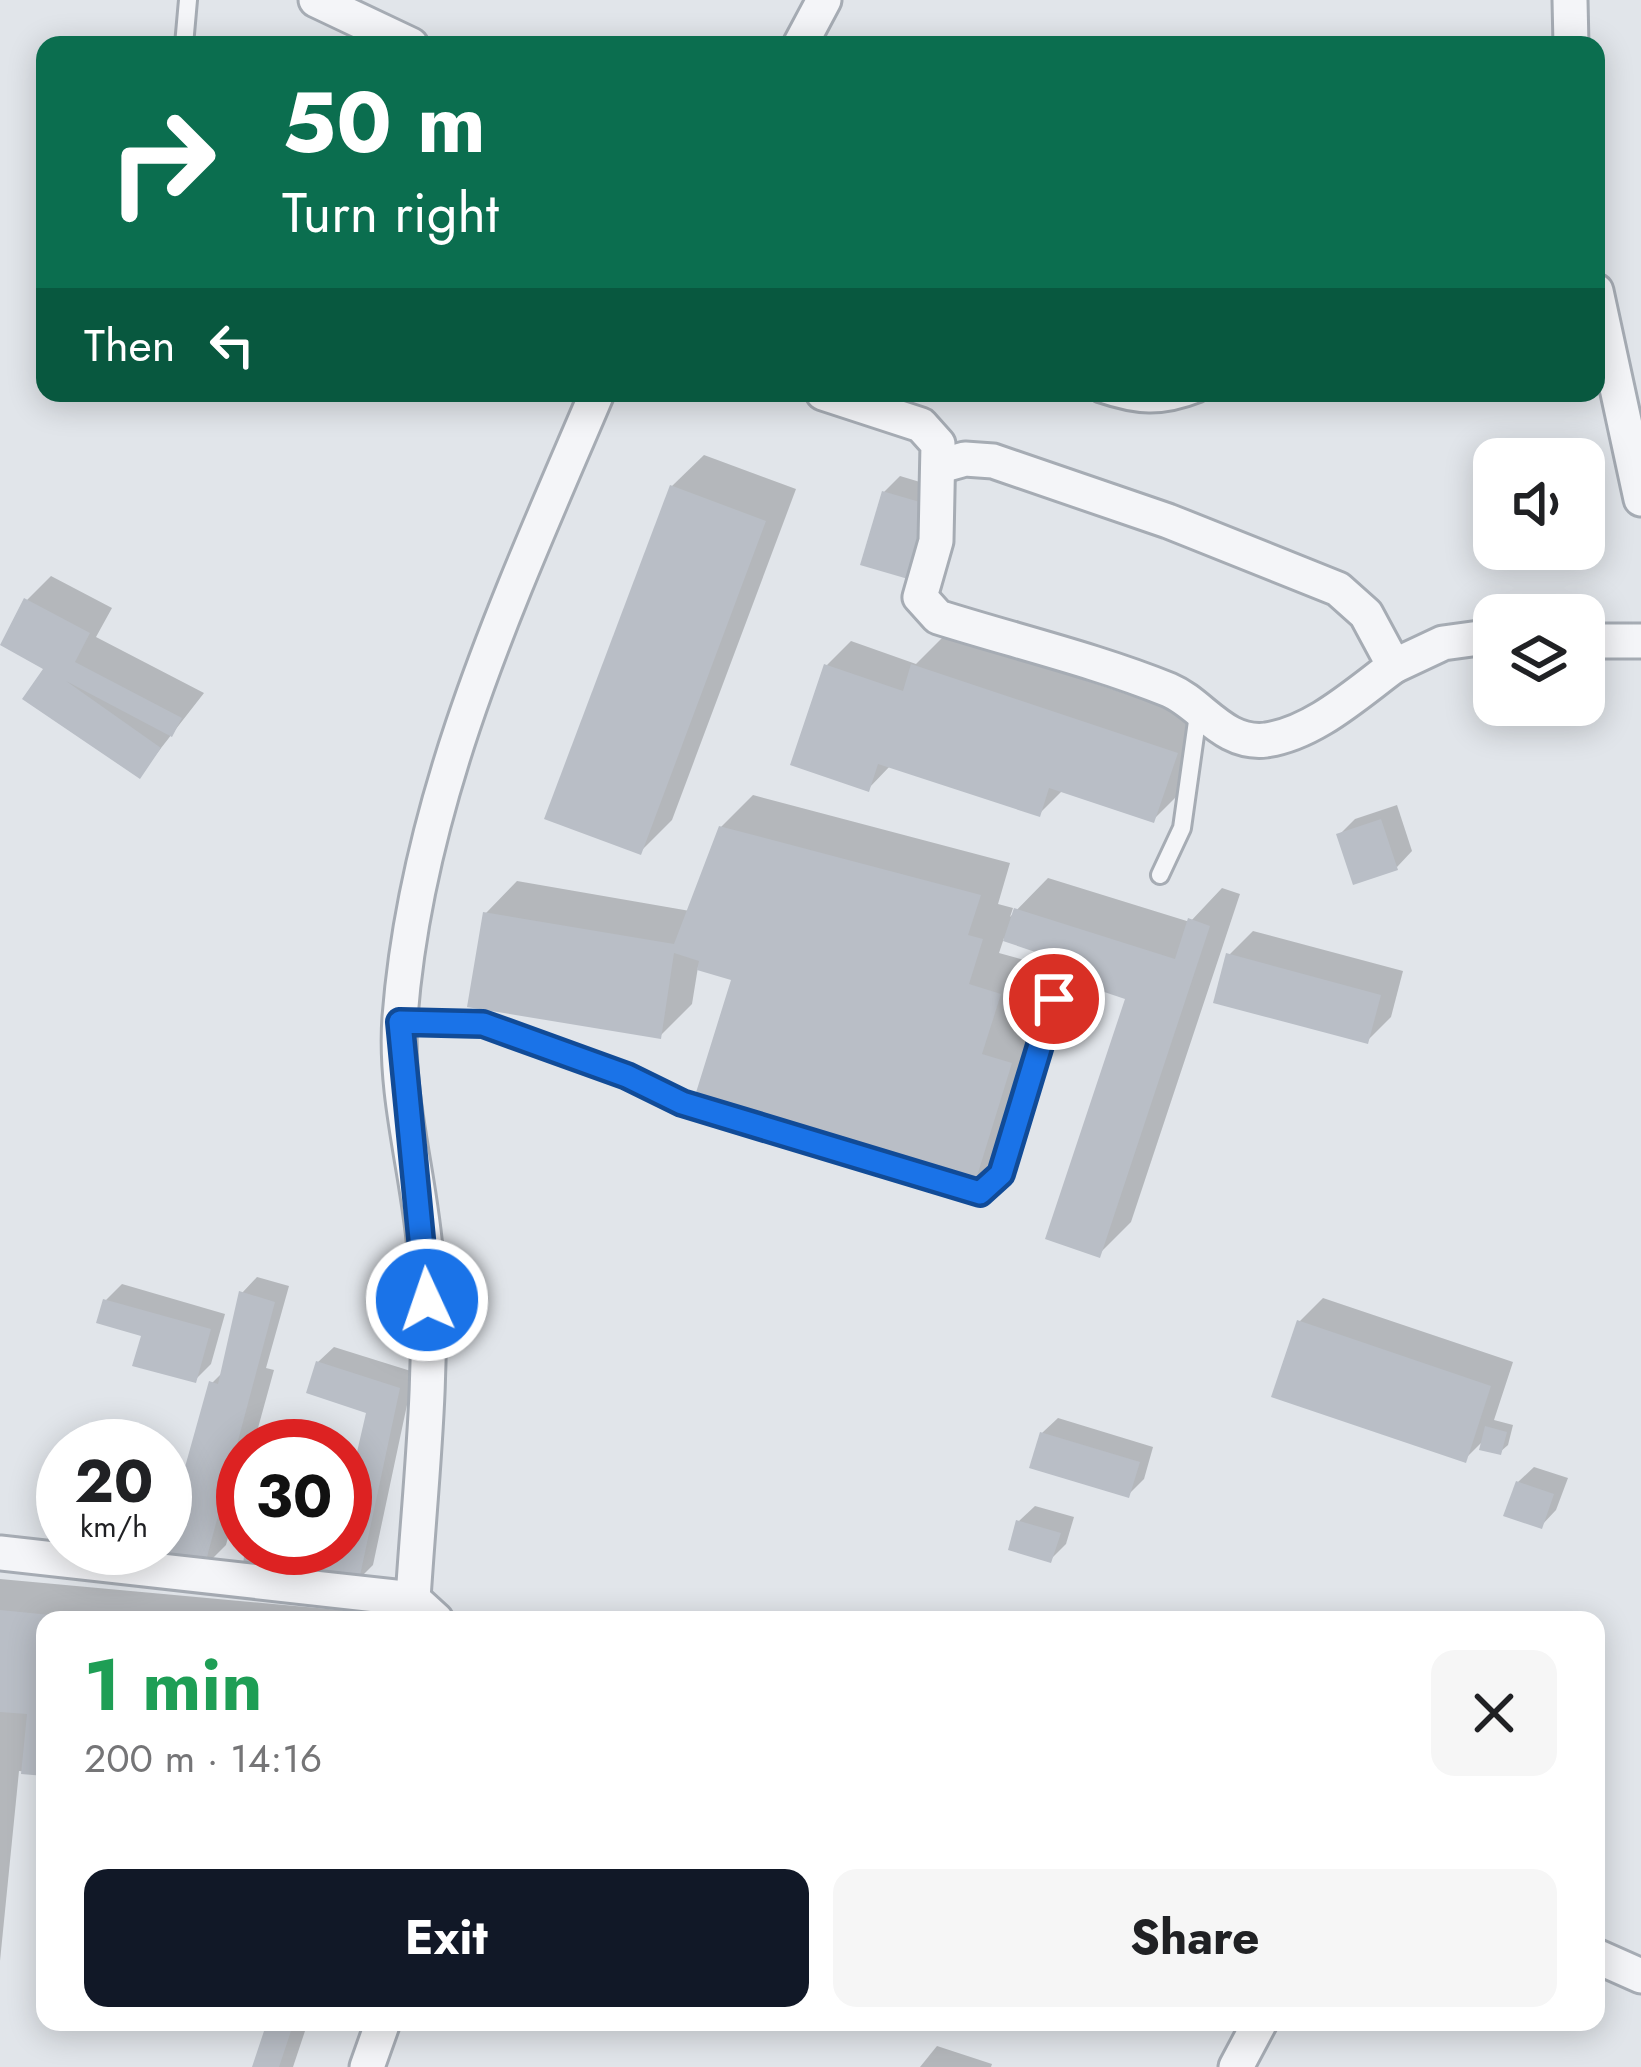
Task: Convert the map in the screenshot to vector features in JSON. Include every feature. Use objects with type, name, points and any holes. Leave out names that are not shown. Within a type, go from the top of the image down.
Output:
[{"type":"street","points":[[316,0],[393,36]]},
{"type":"street","points":[[805,36],[824,0]]},
{"type":"street","points":[[1570,0],[1571,36]]},
{"type":"street","points":[[1605,333],[1641,499]]},
{"type":"street","points":[[423,1611],[426,1259],[406,1124],[400,1022],[410,928],[459,728],[593,402]]},
{"type":"street","points":[[851,402],[921,425],[938,444],[937,541],[920,597],[927,608],[938,617],[1170,691],[1198,714],[1246,739],[1264,740],[1311,724],[1394,666],[1442,643],[1473,639]]},
{"type":"street","points":[[940,466],[965,459],[993,461],[1316,578],[1366,614],[1394,666]]},
{"type":"street","points":[[1605,641],[1641,641]]},
{"type":"street","points":[[0,1553],[409,1611]]},
{"type":"street","points":[[1605,1960],[1641,1976]]},
{"type":"street","points":[[368,2067],[380,2031]]},
{"type":"street","points":[[1236,2067],[1255,2031]]},
{"type":"lane","points":[[185,36],[188,0]]},
{"type":"lane","points":[[1125,402],[1137,406],[1176,402]]},
{"type":"lane","points":[[1160,875],[1182,828],[1198,714]]},
{"type":"lane","points":[[400,1022],[483,1024],[627,1076],[682,1103],[980,1193],[1001,1174],[1054,999]]},
{"type":"building","points":[[670,485],[766,521],[641,855],[544,819]]},
{"type":"building","points":[[882,491],[937,507],[915,581],[860,565]]},
{"type":"building","points":[[24,598],[90,633],[75,662],[182,718],[172,737],[66,681],[161,748],[140,779],[22,699],[43,669],[0,645]]},
{"type":"building","points":[[824,664],[903,691],[911,664],[1178,753],[1154,823],[1049,788],[1040,817],[878,764],[869,792],[790,765]]},
{"type":"building","points":[[1381,819],[1398,870],[1353,885],[1336,834]]},
{"type":"building","points":[[719,826],[981,895],[968,935],[983,939],[969,984],[1001,994],[982,1054],[1012,1063],[974,1186],[694,1099],[731,980],[697,970],[699,961],[674,953],[661,1039],[467,1007],[483,912],[674,944]]},
{"type":"building","points":[[1014,908],[1175,959],[1188,918],[1210,926],[1100,1258],[1045,1239],[1125,999],[1048,973],[1053,958],[1003,941]]},
{"type":"building","points":[[1226,953],[1381,995],[1368,1044],[1213,1003]]},
{"type":"building","points":[[239,1291],[275,1302],[244,1419],[216,1419],[216,1523],[203,1572],[192,1569],[192,1442],[209,1381],[218,1384]]},
{"type":"building","points":[[103,1299],[211,1329],[196,1383],[132,1366],[141,1336],[96,1323]]},
{"type":"building","points":[[1297,1320],[1491,1386],[1466,1463],[1271,1397]]},
{"type":"building","points":[[316,1361],[400,1388],[372,1519],[372,1419],[306,1393]]},
{"type":"building","points":[[1485,1426],[1507,1432],[1501,1455],[1479,1450]]},
{"type":"building","points":[[1040,1432],[1140,1462],[1129,1498],[1029,1468]]},
{"type":"building","points":[[1516,1481],[1554,1494],[1542,1529],[1503,1516]]},
{"type":"building","points":[[1016,1520],[1061,1533],[1051,1563],[1008,1550]]},
{"type":"building","points":[[261,1575],[360,1575],[358,1585]]},
{"type":"building","points":[[0,1610],[36,1614],[36,1775],[21,1774],[27,1714],[0,1712]]},
{"type":"building","points":[[264,2031],[291,2031],[279,2067],[252,2067]]},
{"type":"route","points":[[427,1300],[426,1259],[406,1124],[400,1022],[446,1019],[483,1024],[627,1076],[682,1103],[980,1193],[1001,1174],[1054,999]]}]
